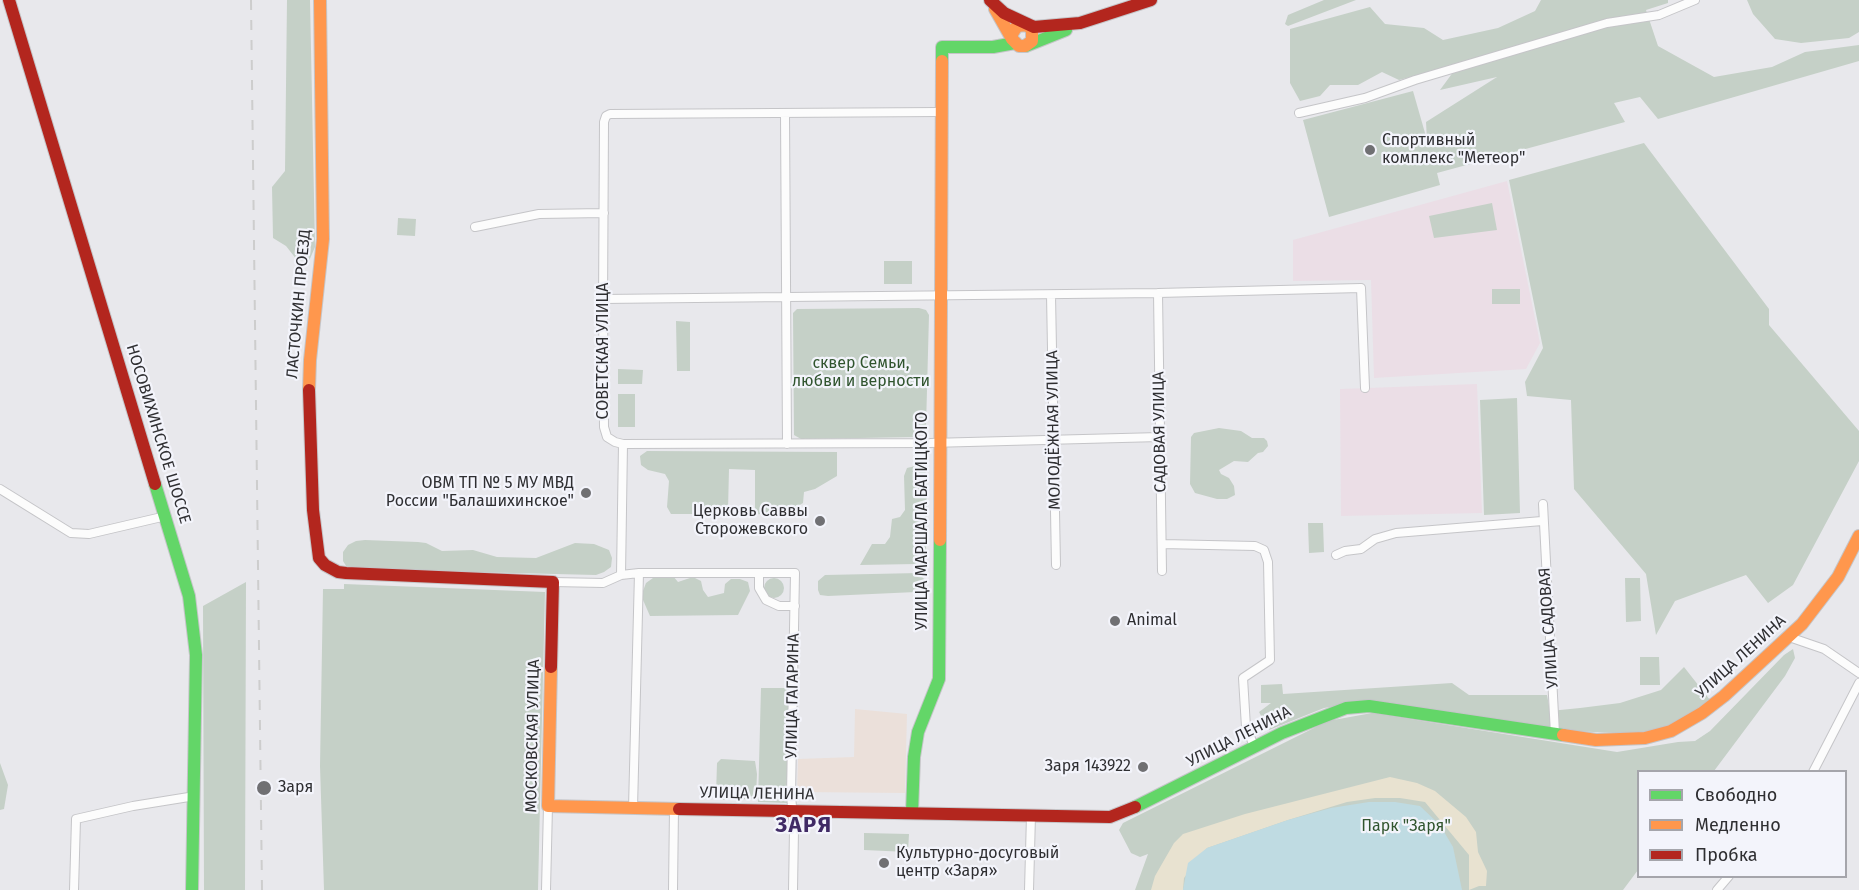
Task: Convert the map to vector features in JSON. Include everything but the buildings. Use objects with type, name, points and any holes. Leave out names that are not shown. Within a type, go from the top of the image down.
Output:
[{"type":"street","name":"НОСОВИХИНСКОЕ ШОССЕ","points":[[9,0],[189,596],[196,644],[192,890]]},
{"type":"street","name":"ЛАСТОЧКИН ПРОЕЗД","points":[[320,0],[323,245],[308,409],[316,546],[319,558],[331,569],[346,573],[553,582]]},
{"type":"street","points":[[989,0],[1004,13],[1032,30],[1034,35],[1032,40],[1017,43]]},
{"type":"street","points":[[989,0],[1017,43]]},
{"type":"street","points":[[1017,43],[1151,0]]},
{"type":"street","points":[[1299,113],[1365,98],[1415,80],[1596,26],[1659,15],[1695,0]]},
{"type":"street","points":[[1017,43],[1012,34],[1017,26],[1049,27],[1090,20]]},
{"type":"street","name":"УЛИЦА МАРШАЛА БАТИЦКОГО","points":[[912,813],[914,757],[918,732],[939,679],[942,47],[993,47],[1017,43]]},
{"type":"street","points":[[787,444],[785,113],[940,112]]},
{"type":"street","name":"СОВЕТСКАЯ УЛИЦА","points":[[623,444],[607,437],[604,427],[604,122],[606,116],[610,114],[785,113]]},
{"type":"street","points":[[475,227],[539,214],[604,213]]},
{"type":"street","points":[[603,299],[1051,295],[1361,288],[1365,388]]},
{"type":"street","name":"САДОВАЯ УЛИЦА","points":[[1158,293],[1162,571]]},
{"type":"street","name":"МОЛОДЁЖНАЯ УЛИЦА","points":[[1051,295],[1056,565]]},
{"type":"street","points":[[621,575],[623,444],[1054,441],[1160,437]]},
{"type":"street","points":[[0,489],[71,533],[88,534],[166,516]]},
{"type":"street","name":"УЛИЦА САДОВАЯ","points":[[1543,504],[1542,521],[1556,734]]},
{"type":"street","points":[[1336,555],[1361,549],[1375,539],[1396,533],[1542,521]]},
{"type":"street","name":"УЛИЦА ЛЕНИНА","points":[[548,806],[1110,817],[1311,720],[1346,708],[1368,706],[1596,740],[1645,738],[1671,731],[1693,719],[1724,696],[1789,637],[1802,624],[1838,577],[1859,536]]},
{"type":"street","points":[[1162,544],[1255,546],[1264,550],[1268,562],[1270,660],[1243,678],[1246,727],[1254,746]]},
{"type":"street","points":[[633,808],[639,573]]},
{"type":"street","points":[[553,582],[603,583],[621,575],[639,573],[759,573],[759,588],[766,600],[779,606],[795,606]]},
{"type":"street","name":"УЛИЦА ГАГАРИНА","points":[[759,573],[795,573],[793,890]]},
{"type":"street","name":"МОСКОВСКАЯ УЛИЦА","points":[[546,890],[553,582]]},
{"type":"street","points":[[1789,637],[1824,649],[1859,673]]},
{"type":"street","points":[[1813,770],[1859,683]]},
{"type":"street","points":[[74,890],[76,819],[133,806],[195,796]]},
{"type":"street","points":[[673,890],[674,809]]},
{"type":"street","points":[[1029,890],[1031,815]]},
{"type":"street","points":[[1716,890],[1727,878]]},
{"type":"shaded area","points":[[1507,181],[1540,343],[1526,369],[1374,378],[1371,280],[1293,281],[1293,240]]},
{"type":"shaded area","points":[[1477,384],[1482,513],[1341,516],[1340,389]]},
{"type":"shaded area","points":[[855,709],[907,714],[905,793],[797,792],[798,759],[854,757]]},
{"type":"green space","points":[[287,0],[310,0],[315,247],[309,261],[297,260],[286,246],[273,238],[272,187],[285,171]]},
{"type":"green space","points":[[1324,0],[1356,0],[1288,26],[1285,24],[1288,15]]},
{"type":"green space","points":[[1541,0],[1668,0],[1668,3],[1646,10],[1658,46],[1714,77],[1772,67],[1805,52],[1859,45],[1859,61],[1658,119],[1640,97],[1614,103],[1625,122],[1437,173],[1440,185],[1329,217],[1303,120],[1413,91],[1427,140],[1426,122],[1497,77],[1440,90],[1459,64],[1399,80],[1382,72],[1358,85],[1330,85],[1320,96],[1300,101],[1290,83],[1290,29],[1370,7],[1385,24],[1424,28],[1443,40],[1498,28],[1535,11]]},
{"type":"green space","points":[[1747,0],[1859,0],[1859,32],[1849,38],[1801,43],[1775,39],[1753,14]]},
{"type":"green space","points":[[1644,143],[1769,309],[1769,325],[1859,431],[1859,461],[1793,585],[1768,603],[1746,575],[1675,601],[1656,635],[1646,574],[1574,489],[1571,400],[1527,396],[1525,382],[1543,348],[1509,180]]},
{"type":"green space","points":[[1492,203],[1497,230],[1434,238],[1429,216]]},
{"type":"green space","points":[[398,218],[416,219],[415,236],[397,235]]},
{"type":"green space","points":[[884,261],[912,261],[912,284],[884,284]]},
{"type":"green space","points":[[1492,289],[1520,289],[1520,304],[1492,304]]},
{"type":"green space","name":"сквер Семьи, любви и верности","points":[[919,308],[926,310],[929,315],[926,427],[918,437],[801,439],[794,435],[793,313],[797,309]]},
{"type":"green space","points":[[676,321],[690,322],[690,371],[677,371]]},
{"type":"green space","points":[[618,369],[643,370],[642,384],[618,384]]},
{"type":"green space","points":[[618,394],[635,394],[635,427],[618,427]]},
{"type":"green space","points":[[1517,398],[1520,513],[1484,515],[1480,400]]},
{"type":"green space","points":[[1219,428],[1241,431],[1252,438],[1264,438],[1268,446],[1248,462],[1234,461],[1219,470],[1221,474],[1229,478],[1234,486],[1235,495],[1227,499],[1217,499],[1195,493],[1190,484],[1191,437],[1194,433]]},
{"type":"green space","points":[[647,451],[837,452],[837,476],[815,489],[804,492],[803,503],[788,512],[780,515],[755,514],[755,470],[729,469],[728,510],[721,514],[671,514],[667,507],[669,481],[665,474],[648,470],[641,465],[640,456]]},
{"type":"green space","points":[[923,467],[927,475],[926,551],[923,559],[915,564],[860,565],[872,544],[885,544],[890,537],[892,519],[900,517],[905,510],[904,476],[907,468]]},
{"type":"green space","points":[[1308,523],[1323,523],[1324,552],[1309,553]]},
{"type":"green space","points":[[365,540],[418,542],[426,543],[442,551],[473,550],[497,557],[536,558],[575,543],[594,544],[609,550],[612,558],[611,567],[596,575],[348,569],[343,561],[343,552],[348,545]]},
{"type":"green space","points":[[919,573],[924,579],[923,588],[916,592],[828,596],[820,595],[818,590],[818,581],[825,575]]},
{"type":"green space","points":[[673,576],[678,582],[693,577],[701,581],[708,597],[724,593],[725,584],[731,579],[748,582],[750,591],[738,615],[650,616],[643,600],[646,583],[653,578]]},
{"type":"green space","points":[[770,578],[778,578],[784,584],[784,592],[778,598],[770,598],[764,592],[764,584]]},
{"type":"green space","points":[[1625,578],[1640,578],[1641,621],[1626,622]]},
{"type":"green space","points":[[246,582],[245,890],[204,890],[203,606]]},
{"type":"green space","points":[[344,584],[545,592],[538,890],[324,890],[320,766],[323,589],[344,589]]},
{"type":"green space","name":"Парк \"Заря\"","points":[[1793,649],[1795,658],[1785,676],[1715,770],[1637,770],[1637,871],[1623,890],[1135,890],[1148,854],[1140,857],[1131,853],[1119,830],[1123,823],[1328,721],[1372,713],[1617,752],[1695,741],[1710,731],[1784,655]]},
{"type":"green space","points":[[1640,657],[1659,657],[1660,685],[1640,685]]},
{"type":"green space","points":[[1684,667],[1710,700],[1672,725],[1639,734],[1571,731],[1371,700],[1324,708],[1269,730],[1259,712],[1271,703],[1261,703],[1261,685],[1282,684],[1283,694],[1452,683],[1469,695],[1547,695],[1550,711],[1580,708],[1620,703],[1661,690]]},
{"type":"green space","points":[[761,688],[790,688],[787,803],[758,802]]},
{"type":"green space","points":[[721,759],[755,761],[756,796],[753,799],[723,800],[716,796],[717,763]]},
{"type":"green space","points":[[0,763],[8,785],[4,809],[0,810]]},
{"type":"green space","points":[[864,833],[909,834],[908,852],[864,850]]},
{"type":"sand","points":[[1390,777],[1417,783],[1435,791],[1466,817],[1476,832],[1478,852],[1487,871],[1486,886],[1469,890],[1469,855],[1425,802],[1400,798],[1375,798],[1347,802],[1207,848],[1184,878],[1183,890],[1151,890],[1155,876],[1174,843],[1183,834],[1245,814]]},
{"type":"water","points":[[1369,802],[1395,802],[1420,806],[1440,825],[1453,847],[1462,890],[1183,890],[1188,863],[1207,848],[1288,820],[1331,808]]},
{"type":"railway","points":[[251,0],[262,890]]},
{"type":"traffic: fast","points":[[1026,46],[1066,30]]},
{"type":"traffic: fast","points":[[942,61],[942,47],[993,47],[1015,43]]},
{"type":"traffic: fast","points":[[155,484],[189,596],[196,655],[192,890]]},
{"type":"traffic: fast","points":[[912,813],[914,757],[918,732],[939,679],[940,540]]},
{"type":"traffic: fast","points":[[1135,807],[1282,733],[1346,708],[1369,706],[1563,735]]},
{"type":"traffic: slow","points":[[309,390],[323,239],[320,0]]},
{"type":"traffic: slow","points":[[995,9],[1012,39],[1019,46],[1025,46],[1032,41],[1032,30],[1027,25],[1017,26],[1012,39]]},
{"type":"traffic: slow","points":[[940,540],[942,61]]},
{"type":"traffic: slow","points":[[1563,735],[1596,740],[1645,738],[1671,731],[1702,713],[1724,696],[1802,624],[1838,577],[1859,536]]},
{"type":"traffic: slow","points":[[551,667],[548,806],[679,809]]},
{"type":"traffic: jam","points":[[9,0],[155,484]]},
{"type":"traffic: jam","points":[[990,0],[1004,13],[1034,27],[1080,23],[1151,0]]},
{"type":"traffic: jam","points":[[309,390],[313,510],[319,558],[325,565],[338,572],[346,573],[553,582],[551,667]]},
{"type":"traffic: jam","points":[[679,809],[1110,817],[1135,807]]},
{"type":"place","name":"Спортивный комплекс \"Метеор\"","points":[[1370,150]]},
{"type":"place","name":"ОВМ ТП № 5 МУ МВД России \"Балашихинское\"","points":[[586,493]]},
{"type":"place","name":"Церковь Саввы Сторожевского","points":[[820,521]]},
{"type":"place","name":"Animal","points":[[1115,621]]},
{"type":"place","name":"Заря 143922","points":[[1143,767]]},
{"type":"place","name":"Заря","points":[[264,788]]},
{"type":"place","name":"Культурно-досуговый центр «Заря»","points":[[884,863]]},
{"type":"district","name":"ЗАРЯ","points":[[804,826]]}]
